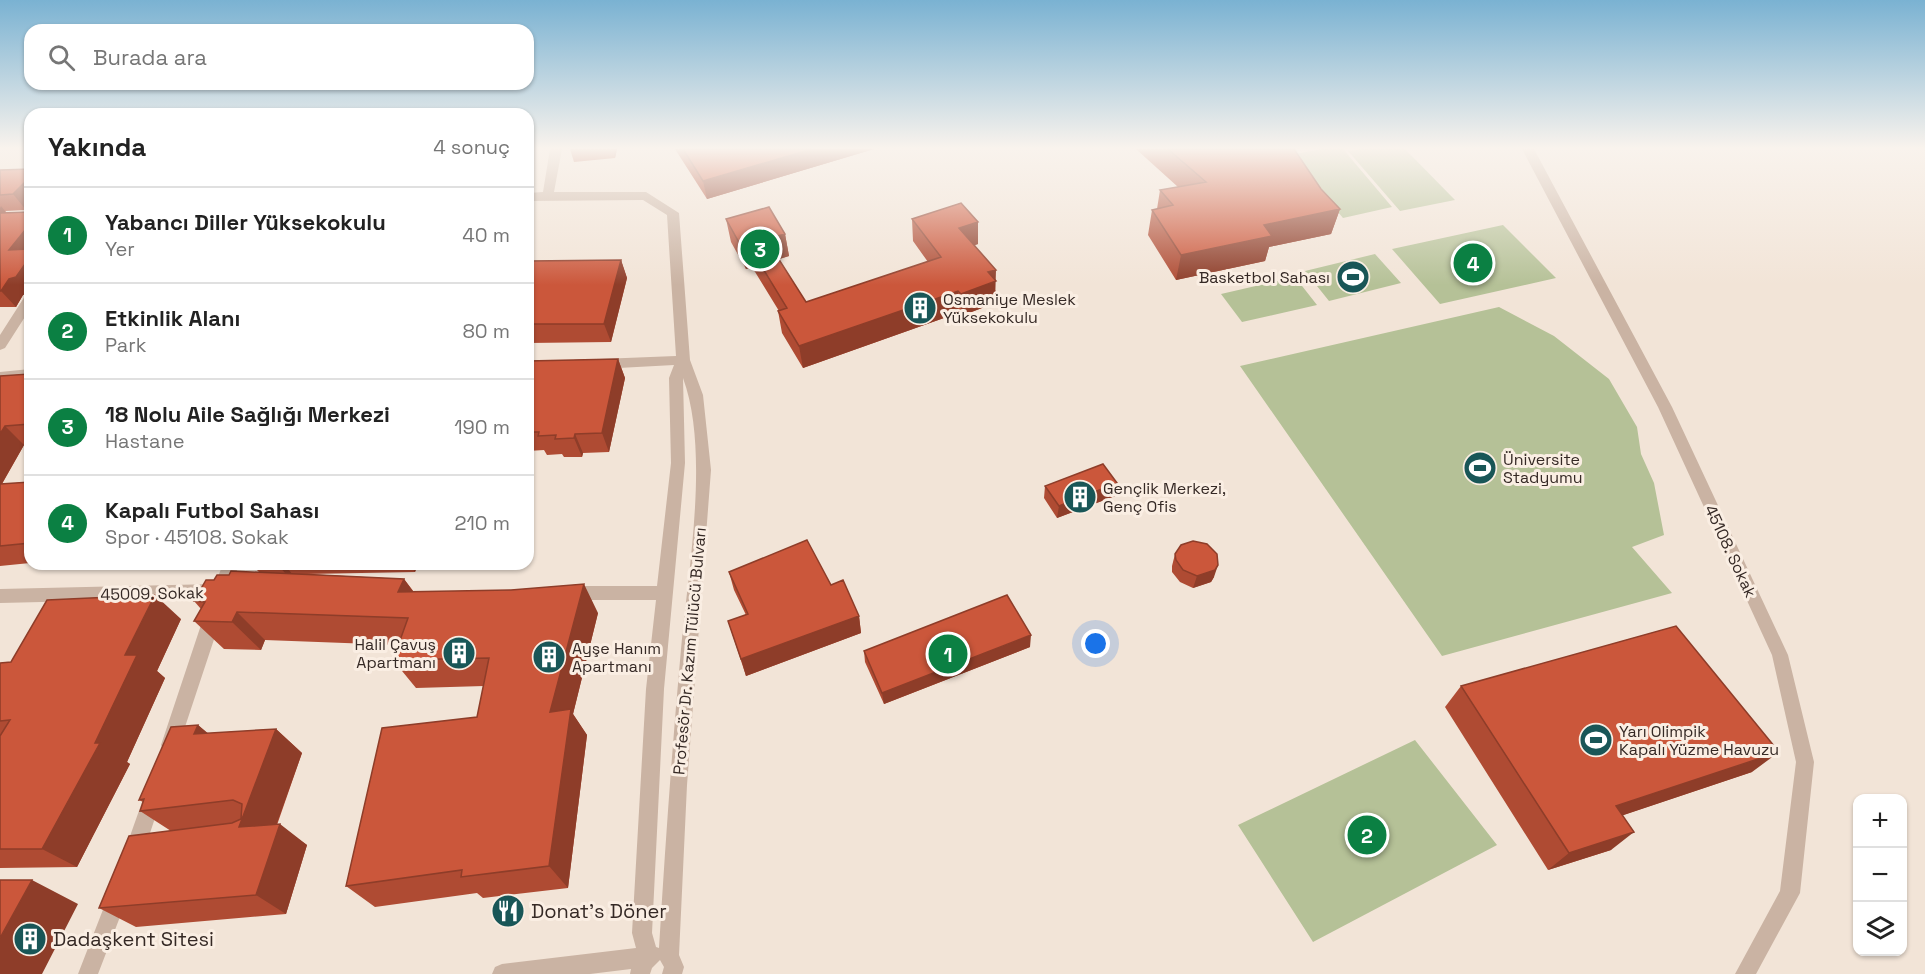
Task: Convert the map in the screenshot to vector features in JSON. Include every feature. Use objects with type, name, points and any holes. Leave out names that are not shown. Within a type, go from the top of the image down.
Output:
[{"type":"street","name":"45108. Sokak","points":[[1552,194],[1665,407],[1780,655],[1805,762],[1791,893],[1744,974]]},
{"type":"street","points":[[534,196],[549,195]]},
{"type":"street","name":"Profesör Dr. Kazım Tülücü Bulvarı","points":[[549,195],[646,196],[673,213],[683,360],[696,395],[704,470],[677,796],[657,961]]},
{"type":"street","points":[[0,345],[24,308]]},
{"type":"street","points":[[586,363],[683,360]]},
{"type":"street","name":"Profesör Dr. Kazım Tülücü Bulvarı","points":[[657,961],[642,933],[655,689],[678,463],[676,378],[683,360]]},
{"type":"street","points":[[0,377],[24,375]]},
{"type":"street","points":[[165,759],[229,570]]},
{"type":"street","name":"45009. Sokak","points":[[0,596],[243,591]]},
{"type":"street","points":[[548,593],[665,593]]},
{"type":"street","points":[[88,974],[136,848],[158,781]]},
{"type":"street","points":[[136,848],[159,846]]},
{"type":"street","points":[[502,974],[657,961]]},
{"type":"green space","points":[[1323,194],[1381,194],[1392,207],[1343,218]]},
{"type":"green space","points":[[1386,194],[1450,194],[1455,200],[1400,211]]},
{"type":"green space","points":[[1503,225],[1556,278],[1440,304],[1392,249]]},
{"type":"green space","name":"Basketbol Sahası","points":[[1375,254],[1401,283],[1329,301],[1305,271]]},
{"type":"green space","points":[[1295,277],[1317,305],[1242,322],[1221,294]]},
{"type":"green space","name":"Üniversite Stadyumu","points":[[1499,307],[1554,336],[1609,379],[1637,427],[1641,454],[1654,483],[1664,535],[1632,547],[1672,593],[1442,656],[1240,366]]},
{"type":"green space","points":[[1415,740],[1497,845],[1313,942],[1238,825]]},
{"type":"building","points":[[1164,194],[1326,194],[1340,209],[1264,225],[1272,236],[1181,255],[1152,210],[1173,205]]},
{"type":"building","points":[[961,203],[978,222],[959,228],[996,270],[988,272],[996,281],[961,294],[958,291],[799,346],[778,311],[787,308],[748,244],[741,246],[726,219],[769,207],[785,234],[766,239],[806,302],[941,257],[912,219]]},
{"type":"building","points":[[24,212],[24,231],[9,250],[24,249],[24,266],[16,277],[9,279],[1,291],[0,291],[0,213]]},
{"type":"building","points":[[621,260],[604,324],[534,324],[534,261]]},
{"type":"building","points":[[618,359],[602,433],[575,434],[574,438],[555,439],[556,435],[538,436],[539,432],[534,432],[534,361]]},
{"type":"building","points":[[24,374],[24,424],[5,426],[0,434],[0,376]]},
{"type":"building","points":[[1103,464],[1117,483],[1059,506],[1045,486]]},
{"type":"building","points":[[24,482],[24,544],[0,546],[0,484]]},
{"type":"building","points":[[807,540],[831,585],[843,580],[859,616],[741,659],[728,621],[748,614],[729,572]]},
{"type":"building","points":[[1193,541],[1207,544],[1217,554],[1218,565],[1215,570],[1197,576],[1183,570],[1175,554],[1181,545]]},
{"type":"building","points":[[231,571],[404,579],[398,592],[511,590],[584,584],[550,712],[571,709],[549,866],[461,877],[462,870],[346,886],[382,728],[477,717],[489,658],[393,660],[408,618],[237,612],[232,622],[194,621],[205,602],[194,601],[206,580],[214,580],[217,575],[229,575]]},
{"type":"building","points":[[155,595],[125,655],[137,655],[95,743],[100,743],[42,849],[0,849],[0,736],[10,720],[0,721],[0,663],[11,662],[47,600]]},
{"type":"building","points":[[1007,595],[1031,635],[882,693],[864,651]]},
{"type":"building","name":"Yarı Olimpik Kapalı Yüzme Havuzu","points":[[1676,626],[1779,752],[1616,806],[1634,832],[1569,853],[1461,686]]},
{"type":"building","points":[[198,725],[194,734],[276,729],[239,827],[280,824],[256,895],[99,908],[129,836],[232,823],[241,819],[242,804],[233,800],[140,811],[144,799],[139,800],[171,727]]},
{"type":"building","points":[[0,880],[32,880],[0,938]]},
{"type":"place","name":"18 Nolu Aile Sağlığı Merkezi","points":[[760,249]]},
{"type":"place","name":"Kapalı Futbol Sahası","points":[[1473,263]]},
{"type":"place","name":"Basketbol Sahası","points":[[1353,277]]},
{"type":"place","name":"Osmaniye Meslek Yüksekokulu","points":[[920,308]]},
{"type":"place","name":"Üniversite Stadyumu","points":[[1480,468]]},
{"type":"place","name":"Gençlik Merkezi, Genç Ofis","points":[[1080,497]]},
{"type":"place","name":"Halil Çavuş Apartmanı","points":[[459,653]]},
{"type":"place","name":"Yabancı Diller Yüksekokulu","points":[[948,654]]},
{"type":"place","name":"Ayşe Hanım Apartmanı","points":[[549,657]]},
{"type":"place","name":"Yarı Olimpik Kapalı Yüzme Havuzu","points":[[1596,740]]},
{"type":"place","name":"Etkinlik Alanı","points":[[1367,835]]},
{"type":"place","name":"Donat's Döner","points":[[508,911]]},
{"type":"place","name":"Dadaşkent Sitesi","points":[[30,939]]}]
